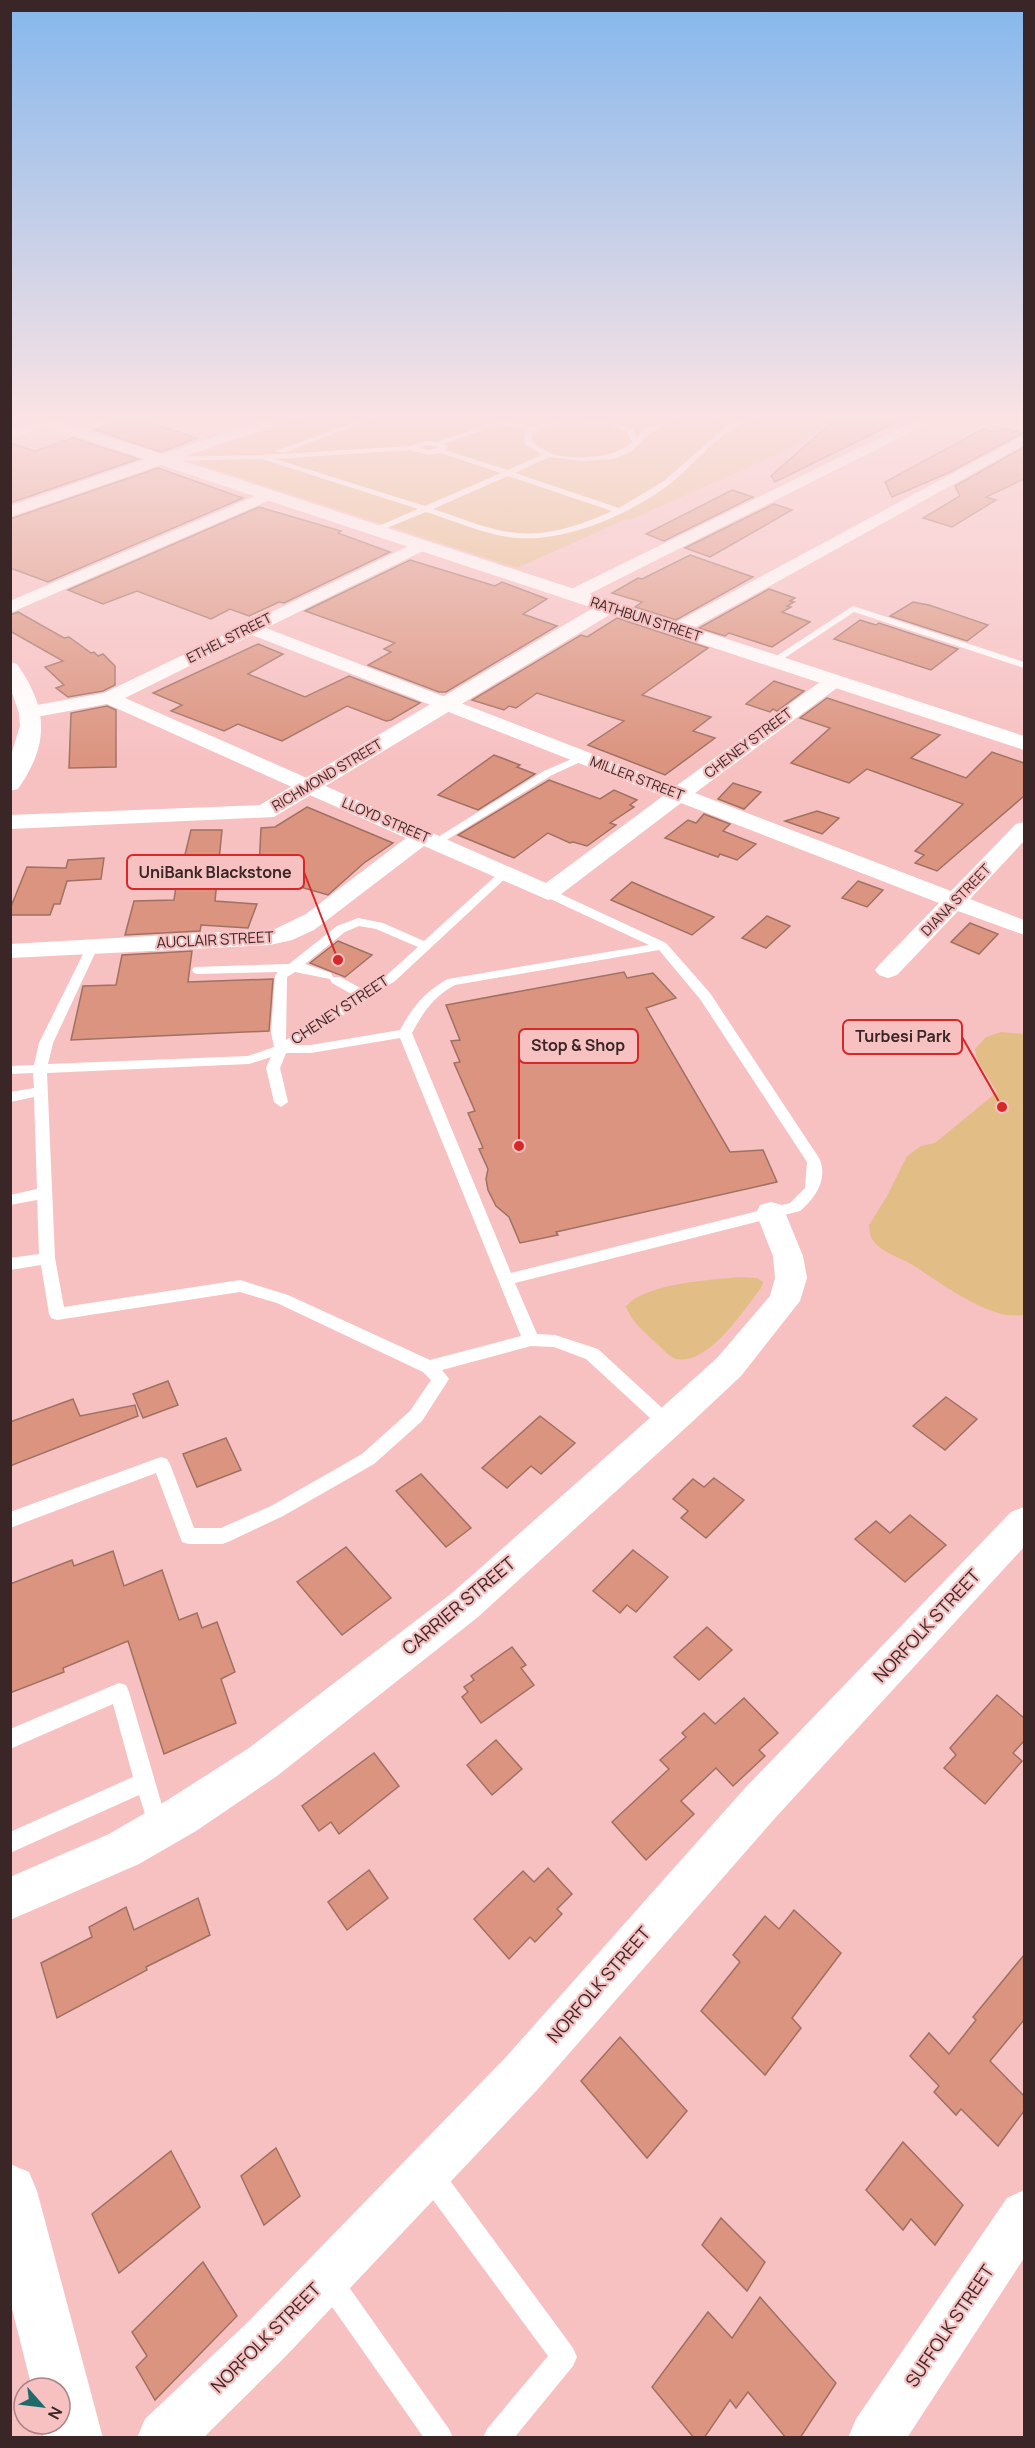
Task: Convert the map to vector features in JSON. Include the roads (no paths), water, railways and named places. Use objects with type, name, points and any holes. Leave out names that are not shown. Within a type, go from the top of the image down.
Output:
[{"type":"street","points":[[10,608],[188,530]]},
{"type":"street","name":"RATHBUN STREET","points":[[378,530],[1024,743]]},
{"type":"street","points":[[573,596],[706,530]]},
{"type":"street","points":[[678,629],[858,530]]},
{"type":"street","name":"ETHEL STREET","points":[[31,712],[109,698],[421,545]]},
{"type":"street","name":"RICHMOND STREET","points":[[10,822],[265,812],[608,607]]},
{"type":"street","name":"MILLER STREET","points":[[250,628],[1024,928]]},
{"type":"street","points":[[10,668],[28,697],[31,712],[30,739],[15,772]]},
{"type":"street","name":"CHENEY STREET","points":[[548,893],[768,727],[834,681]]},
{"type":"street","name":"LLOYD STREET","points":[[109,698],[548,893]]},
{"type":"street","name":"DIANA STREET","points":[[888,970],[1024,829]]},
{"type":"street","name":"AUCLAIR STREET","points":[[10,951],[288,935],[307,926],[349,891],[430,839]]},
{"type":"street","name":"CARRIER STREET","points":[[10,1899],[124,1849],[263,1762],[465,1605],[667,1423],[729,1366],[784,1301],[791,1278],[788,1256],[771,1213]]},
{"type":"street","name":"NORFOLK STREET","points":[[164,2438],[267,2339],[522,2073],[761,1802],[1024,1523]]},
{"type":"street","points":[[10,2191],[74,2438]]},
{"type":"street","name":"SUFFOLK STREET","points":[[875,2438],[1024,2215]]},
{"type":"lane","points":[[491,530],[525,538],[568,530]]},
{"type":"lane","points":[[774,661],[853,609],[1024,665]]},
{"type":"lane","points":[[430,839],[548,772],[583,757]]},
{"type":"lane","name":"CHENEY STREET","points":[[281,1049],[365,996],[428,946],[505,873]]},
{"type":"lane","name":"LLOYD STREET","points":[[548,893],[662,946]]},
{"type":"lane","points":[[281,1102],[273,1068],[281,1049],[278,1032],[281,976],[341,929],[358,922],[379,926],[428,946]]},
{"type":"lane","points":[[10,1520],[161,1464],[188,1536],[222,1536],[277,1512],[368,1459],[416,1416],[441,1379],[429,1366],[282,1299],[240,1286],[57,1314],[47,1258],[40,1070],[46,1043],[92,946]]},
{"type":"lane","points":[[10,1070],[249,1060],[281,1049],[311,1050],[405,1033],[423,1002],[441,987],[452,982],[662,946],[705,996],[814,1162],[815,1178],[811,1194],[795,1207],[505,1280]]},
{"type":"lane","points":[[198,970],[306,968],[332,978],[365,996]]},
{"type":"lane","points":[[405,1033],[531,1340]]},
{"type":"lane","points":[[10,1097],[41,1091]]},
{"type":"lane","points":[[10,1200],[45,1193]]},
{"type":"lane","points":[[10,1264],[47,1258]]},
{"type":"lane","points":[[429,1366],[531,1340],[555,1341],[592,1354],[667,1423]]},
{"type":"lane","points":[[10,1739],[119,1692],[159,1829]]},
{"type":"lane","points":[[10,1843],[145,1782]]},
{"type":"lane","points":[[428,2171],[564,2356],[496,2438]]},
{"type":"lane","points":[[326,2277],[440,2438]]},
{"type":"place","name":"UniBank Blackstone","points":[[338,960]]},
{"type":"place","name":"Turbesi Park","points":[[1002,1107]]},
{"type":"place","name":"Stop & Shop","points":[[519,1146]]}]
